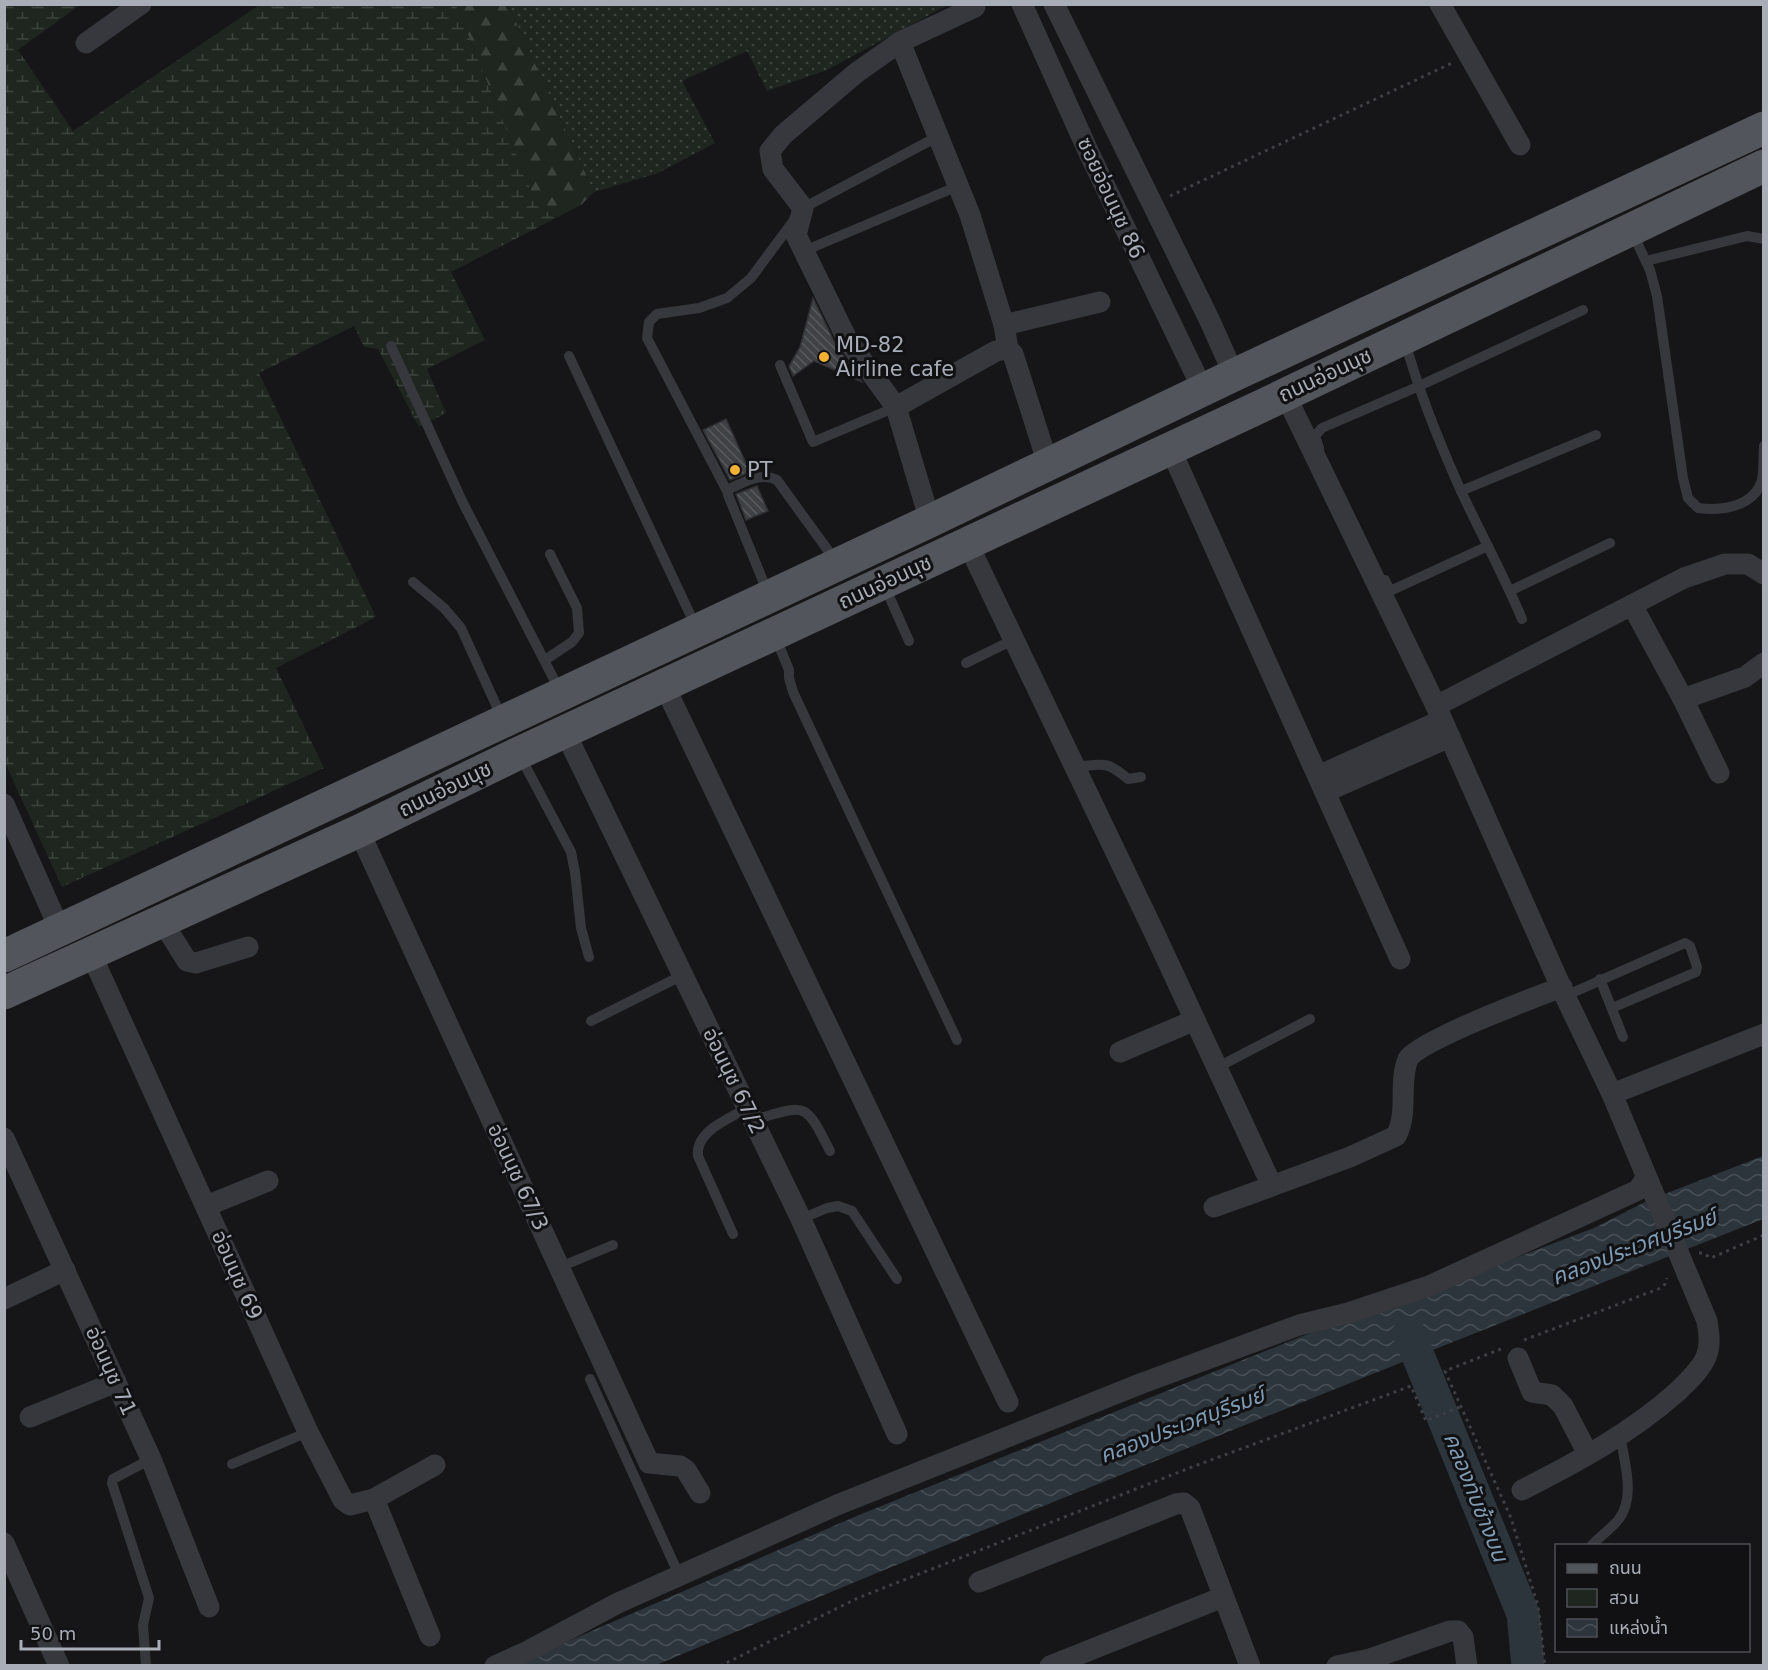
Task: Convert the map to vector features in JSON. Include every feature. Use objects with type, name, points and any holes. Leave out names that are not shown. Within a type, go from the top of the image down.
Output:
[{"type":"main road","name":"ถนนอ่อนนุช","points":[[4,956],[838,565],[1234,375],[1764,128]]},
{"type":"main road","name":"ถนนอ่อนนุช","points":[[4,993],[359,831],[519,753],[968,544],[1764,166]]},
{"type":"main road","points":[[1234,375],[1252,410]]},
{"type":"main road","points":[[1203,390],[1221,424]]},
{"type":"street","points":[[86,43],[141,4]]},
{"type":"street","name":"ซอยอ่อนนุช 86","points":[[1022,4],[1089,153],[1203,390]]},
{"type":"street","name":"ซอยอ่อนนุช 86","points":[[1054,4],[1209,319],[1234,375]]},
{"type":"street","points":[[1440,4],[1520,145]]},
{"type":"street","points":[[930,521],[896,407],[848,341],[796,235],[803,208],[773,169],[770,151],[783,135],[856,73],[900,42],[975,7]]},
{"type":"street","points":[[900,42],[970,215],[1004,326],[1008,349],[1013,354],[1048,464]]},
{"type":"street","points":[[1004,326],[1100,302]]},
{"type":"street","points":[[896,407],[996,351],[1008,349]]},
{"type":"street","points":[[1285,394],[1443,721],[1563,991],[1612,1094],[1707,1321],[1710,1338],[1706,1357],[1692,1377],[1667,1400],[1588,1454],[1522,1490]]},
{"type":"street","points":[[1170,448],[1400,959]]},
{"type":"street","points":[[968,544],[1076,767],[1272,1186]]},
{"type":"street","points":[[1322,784],[1443,721],[1632,604],[1684,578],[1725,564],[1748,564],[1764,574]]},
{"type":"street","points":[[1632,604],[1683,699],[1719,773]]},
{"type":"street","points":[[1683,699],[1745,677],[1764,663]]},
{"type":"street","points":[[664,685],[1008,1402]]},
{"type":"street","name":"อ่อนนุช 67/2","points":[[565,732],[801,1219],[897,1434]]},
{"type":"street","points":[[4,804],[60,930]]},
{"type":"street","name":"อ่อนนุช 67/3","points":[[359,831],[649,1463],[680,1466],[686,1470],[700,1493]]},
{"type":"street","points":[[162,921],[187,961],[196,963],[248,947]]},
{"type":"street","name":"อ่อนนุช 69","points":[[91,954],[308,1432],[343,1500],[350,1505],[374,1498],[435,1465]]},
{"type":"street","points":[[1214,1207],[1376,1146],[1396,1136],[1400,1129],[1402,1116],[1405,1070],[1408,1057],[1412,1053],[1443,1036],[1563,991]]},
{"type":"street","points":[[1120,1052],[1195,1020]]},
{"type":"street","points":[[1612,1094],[1764,1034]]},
{"type":"street","name":"อ่อนนุช 71","points":[[4,1138],[151,1459],[209,1607]]},
{"type":"street","points":[[206,1206],[268,1181]]},
{"type":"street","points":[[495,1665],[526,1652],[618,1603],[837,1505],[1140,1384],[1299,1325],[1348,1313],[1429,1286],[1638,1190],[1648,1182]]},
{"type":"street","points":[[4,1299],[65,1270]]},
{"type":"street","points":[[1518,1358],[1532,1392],[1552,1395],[1563,1406],[1588,1454]]},
{"type":"street","points":[[30,1417],[116,1382]]},
{"type":"street","points":[[374,1498],[430,1636]]},
{"type":"street","points":[[979,1582],[1176,1503],[1184,1503],[1190,1508],[1250,1665]]},
{"type":"street","points":[[4,1543],[59,1665]]},
{"type":"street","points":[[1050,1665],[1223,1597]]},
{"type":"street","points":[[1337,1665],[1370,1659],[1450,1631],[1458,1631],[1463,1637],[1467,1665]]},
{"type":"lane","points":[[769,596],[728,491],[647,338],[648,322],[657,314],[699,308],[727,298],[751,278],[803,208],[937,137]]},
{"type":"lane","points":[[804,251],[958,186]]},
{"type":"lane","points":[[1631,229],[1646,261],[1658,296],[1683,478],[1688,498],[1698,508],[1714,510],[1744,503],[1754,495],[1762,479],[1764,446]]},
{"type":"lane","points":[[1646,261],[1747,236],[1764,238]]},
{"type":"lane","points":[[1488,546],[1390,591],[1316,443],[1315,435],[1322,428],[1583,310]]},
{"type":"lane","points":[[1404,338],[1417,387],[1461,491],[1522,619]]},
{"type":"lane","points":[[391,346],[463,502],[562,694]]},
{"type":"lane","points":[[569,356],[697,630]]},
{"type":"lane","points":[[780,365],[813,442],[896,407]]},
{"type":"lane","points":[[1461,491],[1596,435]]},
{"type":"lane","points":[[728,491],[755,477],[769,476],[777,480],[838,565]]},
{"type":"lane","points":[[1510,591],[1610,543]]},
{"type":"lane","points":[[545,660],[572,642],[579,633],[577,608],[550,554]]},
{"type":"lane","points":[[413,582],[444,608],[461,628],[504,721]]},
{"type":"lane","points":[[883,584],[909,641]]},
{"type":"lane","points":[[773,633],[789,670],[793,692],[957,1040]]},
{"type":"lane","points":[[966,663],[1015,639]]},
{"type":"lane","points":[[519,753],[571,852],[581,928],[589,957]]},
{"type":"lane","points":[[1076,767],[1112,765],[1128,779],[1141,777]]},
{"type":"lane","points":[[1563,991],[1600,979],[1685,943],[1690,946],[1697,967],[1695,972],[1612,1008]]},
{"type":"lane","points":[[591,1021],[683,975]]},
{"type":"lane","points":[[1600,979],[1623,1037]]},
{"type":"lane","points":[[1218,1067],[1310,1019]]},
{"type":"lane","points":[[734,1234],[698,1156],[697,1148],[701,1139],[708,1132],[750,1114],[791,1109],[803,1110],[813,1117],[831,1151]]},
{"type":"lane","points":[[801,1219],[826,1208],[838,1206],[852,1211],[897,1279]]},
{"type":"lane","points":[[560,1267],[613,1245]]},
{"type":"lane","points":[[590,1379],[679,1575]]},
{"type":"lane","points":[[232,1464],[308,1432]]},
{"type":"lane","points":[[1591,1544],[1618,1520],[1626,1506],[1628,1487],[1620,1434]]},
{"type":"lane","points":[[146,1665],[143,1625],[149,1598],[112,1483],[113,1479],[151,1459]]},
{"type":"path","points":[[1165,198],[1470,55]]},
{"type":"path","points":[[720,1665],[858,1598],[1181,1471],[1412,1386],[1426,1421],[1460,1407]]},
{"type":"green space","points":[[945,4],[946,6],[827,70],[767,91],[747,51],[682,81],[715,143],[658,173],[594,192],[508,5]]},
{"type":"green space","points":[[4,5],[80,5],[18,50],[73,131],[259,5],[456,5],[536,203],[556,218],[451,272],[485,340],[427,369],[446,413],[419,427],[378,349],[364,347],[354,326],[259,373],[376,617],[276,668],[324,768],[62,887],[5,763]]},
{"type":"green space","points":[[456,5],[508,5],[594,192],[581,205],[556,218],[536,203]]},
{"type":"water","name":"คลองประเวศบุรีรมย์","points":[[1763,1156],[1763,1219],[884,1570],[656,1665],[511,1666],[859,1515],[1372,1308],[1412,1297],[1594,1228],[1649,1200]]},
{"type":"building","points":[[813,298],[837,347],[862,382],[814,361],[793,376],[789,366],[800,347]]},
{"type":"building","points":[[726,419],[750,472],[730,480],[703,430]]},
{"type":"building","points":[[757,486],[768,511],[746,520],[736,494]]},
{"type":"waterway","name":"คลองทับช้างบน","points":[[1409,1333],[1523,1614],[1528,1666]]},
{"type":"place","name":"MD-82 Airline cafe","points":[[824,357]]},
{"type":"place","name":"PT","points":[[735,470]]}]
